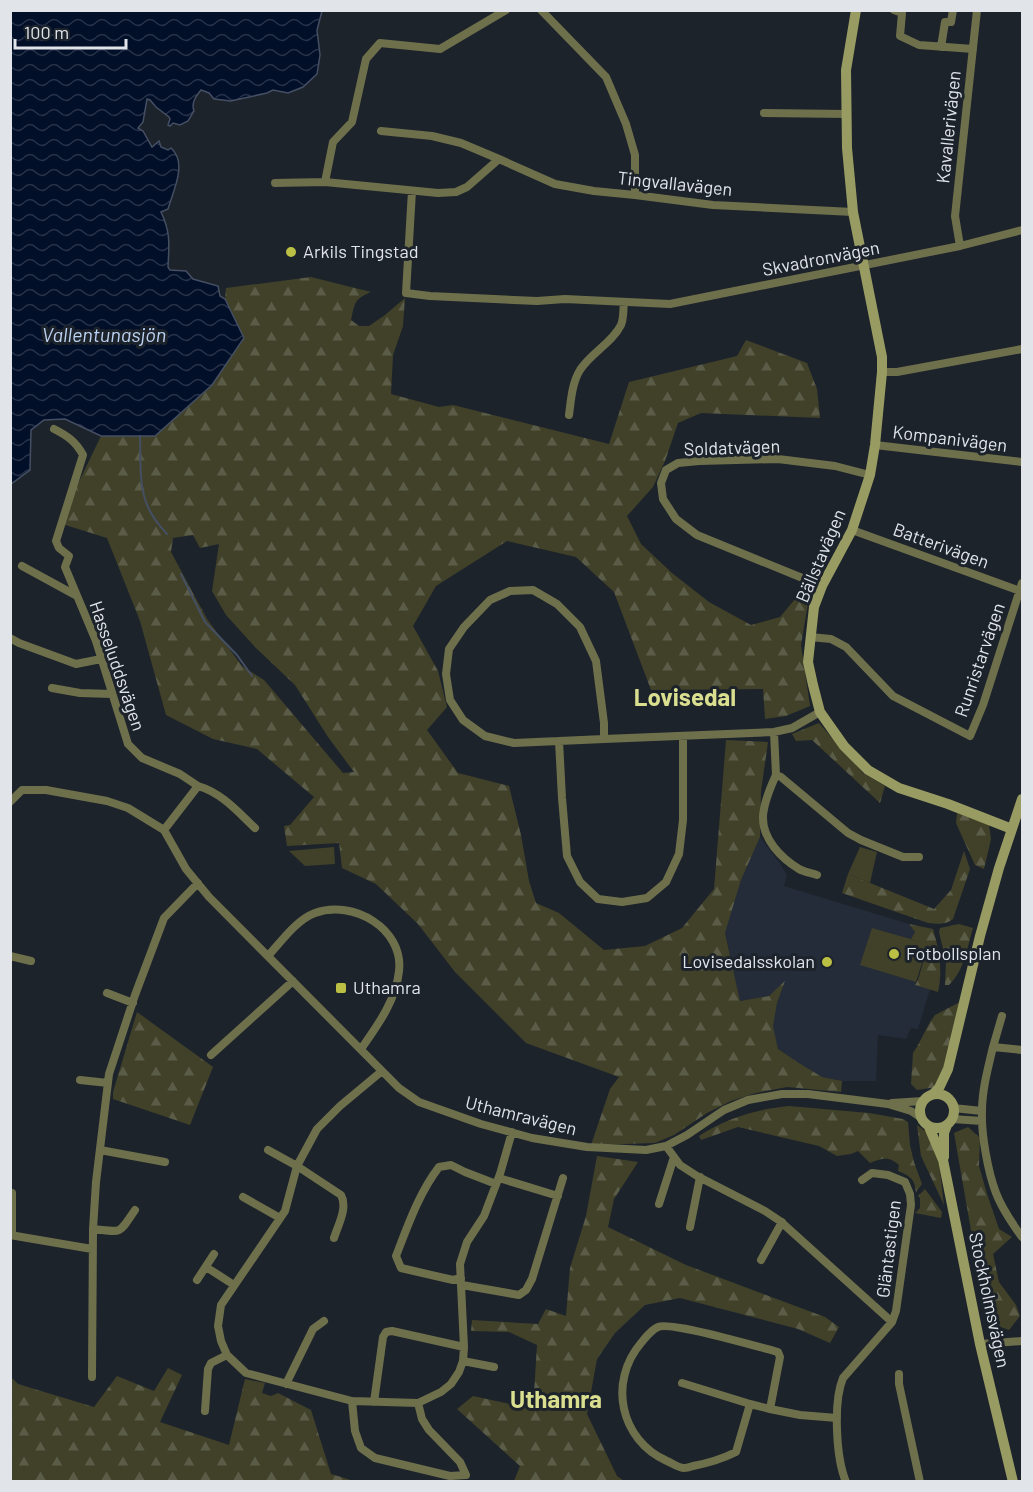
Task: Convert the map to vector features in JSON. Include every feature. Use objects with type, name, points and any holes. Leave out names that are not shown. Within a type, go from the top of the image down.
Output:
[{"type":"street","points":[[325,182],[333,142],[352,122],[366,58],[380,43],[440,49],[506,10]]},
{"type":"street","points":[[541,10],[606,77],[626,124],[634,155],[635,195]]},
{"type":"street","name":"Bällstavägen","points":[[856,10],[846,70],[847,148],[853,212],[882,357],[882,372],[870,475],[852,530],[822,586],[814,607],[808,662],[820,712],[844,746],[868,770],[899,788],[954,806],[1012,829]]},
{"type":"street","points":[[894,10],[902,13],[900,36],[919,45],[973,49]]},
{"type":"street","points":[[941,47],[945,22],[951,22],[952,10]]},
{"type":"street","name":"Kavallerivägen","points":[[960,246],[955,216],[977,10]]},
{"type":"street","points":[[764,113],[847,114]]},
{"type":"street","name":"Tingvallavägen","points":[[381,131],[432,136],[461,143],[555,184],[594,191],[713,205],[853,212]]},
{"type":"street","points":[[275,183],[325,182],[438,193],[456,192],[467,187],[500,159]]},
{"type":"street","name":"Skvadronvägen","points":[[412,191],[406,293],[430,296],[670,304],[960,246],[1023,230]]},
{"type":"street","points":[[569,415],[574,382],[579,371],[616,332],[623,317],[624,302]]},
{"type":"street","points":[[882,372],[897,372],[1023,349]]},
{"type":"street","name":"Hasseluddsvägen","points":[[54,429],[69,436],[83,455],[56,540],[59,548],[69,556],[65,567],[101,659],[128,744],[142,758],[180,774],[198,786],[210,789],[255,828]]},
{"type":"street","name":"Kompanivägen","points":[[875,445],[1023,462]]},
{"type":"street","name":"Soldatvägen","points":[[822,586],[697,535],[676,519],[663,499],[661,483],[666,470],[678,464],[699,461],[778,459],[835,466],[870,475]]},
{"type":"street","name":"Batterivägen","points":[[852,530],[1021,587]]},
{"type":"street","points":[[22,566],[77,596]]},
{"type":"street","name":"Runristarvägen","points":[[810,637],[831,639],[846,647],[893,696],[970,736],[983,705],[1021,587]]},
{"type":"street","points":[[604,740],[596,661],[580,627],[557,604],[533,590],[510,591],[490,600],[464,627],[449,649],[446,674],[450,700],[463,720],[485,736],[514,742],[604,740],[774,732],[792,728],[820,712]]},
{"type":"street","points":[[10,638],[19,644],[76,664],[101,659]]},
{"type":"street","points":[[52,688],[80,693],[112,694]]},
{"type":"street","points":[[774,732],[776,775],[768,793],[763,817],[768,839],[780,854],[800,870],[817,874]]},
{"type":"street","points":[[560,741],[567,856],[580,882],[598,899],[622,902],[647,898],[666,882],[679,854],[683,820],[683,736]]},
{"type":"street","points":[[776,775],[848,833],[903,857],[919,857]]},
{"type":"street","points":[[164,830],[198,786]]},
{"type":"street","name":"Uthamravägen","points":[[11,801],[22,790],[46,790],[107,801],[128,808],[164,830],[186,869],[209,897],[399,1088],[419,1102],[481,1124],[532,1138],[586,1148],[646,1150],[666,1146],[724,1110],[748,1100],[782,1094],[808,1094],[888,1104],[911,1111],[920,1117]]},
{"type":"street","name":"Stockholmsvägen","points":[[927,1098],[939,1088],[948,1069],[980,936],[999,868],[1023,799]]},
{"type":"street","points":[[93,1377],[93,1229],[96,1182],[109,1074],[164,918],[198,883]]},
{"type":"street","points":[[267,956],[299,923],[315,913],[334,909],[352,911],[369,918],[385,931],[397,948],[399,969],[396,989],[379,1022],[361,1049]]},
{"type":"street","points":[[10,956],[31,961]]},
{"type":"street","points":[[211,1055],[293,981]]},
{"type":"street","points":[[106,993],[133,1003]]},
{"type":"street","points":[[1002,1016],[985,1084],[982,1120],[987,1160],[997,1194],[1023,1237]]},
{"type":"street","points":[[993,1047],[1023,1050]]},
{"type":"street","name":"Stockholmsvägen","points":[[948,1069],[950,1113],[944,1133],[944,1160],[980,1344],[1013,1482]]},
{"type":"street","points":[[382,1071],[316,1129],[297,1166],[285,1211],[221,1305],[218,1326],[221,1341],[227,1354],[246,1373],[352,1401],[418,1403],[441,1392],[451,1384],[463,1361],[460,1264],[467,1242],[484,1216],[512,1132]]},
{"type":"street","points":[[80,1080],[108,1083]]},
{"type":"street","points":[[950,1113],[942,1095],[927,1098],[920,1107],[920,1117],[924,1124],[936,1128],[950,1113],[982,1111]]},
{"type":"street","name":"Uthamravägen","points":[[888,1104],[927,1098]]},
{"type":"street","points":[[950,1113],[982,1120]]},
{"type":"street","name":"Stockholmsvägen","points":[[929,1127],[944,1160]]},
{"type":"street","points":[[666,1146],[680,1165],[782,1222],[892,1322]]},
{"type":"street","points":[[100,1150],[165,1162]]},
{"type":"street","points":[[268,1150],[341,1195],[344,1208],[334,1238]]},
{"type":"street","points":[[659,1204],[674,1157]]},
{"type":"street","points":[[558,1196],[465,1172],[451,1165],[439,1167],[430,1179],[409,1221],[396,1256],[401,1268],[519,1295],[526,1290],[532,1279],[558,1196],[563,1178]]},
{"type":"street","name":"Gläntastigen","points":[[846,1482],[842,1470],[837,1418],[838,1389],[843,1378],[892,1322],[896,1311],[911,1205],[910,1194],[905,1182],[888,1175],[872,1173],[862,1180]]},
{"type":"street","points":[[690,1227],[700,1177]]},
{"type":"street","points":[[12,1193],[11,1235],[92,1249]]},
{"type":"street","points":[[243,1197],[280,1218]]},
{"type":"street","points":[[93,1229],[118,1232],[135,1210]]},
{"type":"street","points":[[761,1260],[782,1222]]},
{"type":"street","points":[[197,1280],[214,1254]]},
{"type":"street","points":[[206,1267],[234,1285]]},
{"type":"street","points":[[286,1384],[313,1329],[324,1321]]},
{"type":"street","points":[[750,1404],[736,1452],[718,1461],[684,1468],[656,1456],[639,1438],[630,1426],[624,1410],[622,1387],[626,1368],[634,1352],[649,1333],[658,1327],[666,1326],[778,1352],[780,1357],[770,1409]]},
{"type":"street","points":[[374,1402],[383,1337],[386,1332],[392,1331],[464,1347]]},
{"type":"street","points":[[980,1344],[1023,1341]]},
{"type":"street","points":[[205,1411],[208,1369],[211,1363],[227,1354]]},
{"type":"street","points":[[463,1361],[494,1366]]},
{"type":"street","points":[[899,1374],[899,1384],[920,1482]]},
{"type":"street","points":[[682,1383],[770,1409],[800,1415],[837,1418]]},
{"type":"street","points":[[352,1401],[355,1431],[362,1448],[375,1458],[450,1476],[466,1475],[460,1462],[429,1430],[422,1419],[418,1403]]},
{"type":"shaded area","name":"Lovisedalsskolan","points":[[760,837],[787,875],[784,886],[909,924],[915,932],[911,939],[928,944],[915,984],[930,989],[918,1029],[911,1028],[906,1039],[878,1035],[876,1081],[842,1081],[822,1077],[778,1049],[773,1026],[777,1003],[784,983],[769,996],[740,1001],[725,932],[741,880]]},
{"type":"green space","points":[[311,277],[371,292],[358,299],[355,306],[351,320],[359,326],[369,326],[405,298],[403,326],[393,355],[391,394],[439,407],[453,405],[609,444],[629,382],[737,356],[746,340],[807,363],[817,389],[820,418],[701,413],[678,423],[653,487],[627,516],[641,544],[672,573],[709,602],[751,625],[780,617],[806,586],[810,591],[801,645],[810,706],[786,716],[765,719],[763,689],[651,690],[614,592],[576,557],[507,541],[436,586],[413,626],[438,671],[447,707],[427,730],[458,773],[509,786],[529,881],[536,903],[559,913],[604,950],[645,946],[682,928],[714,889],[726,740],[768,742],[761,791],[760,837],[741,880],[725,933],[740,1001],[769,996],[785,981],[777,1003],[773,1026],[778,1049],[822,1077],[842,1081],[841,1092],[787,1087],[756,1093],[731,1101],[707,1113],[674,1135],[655,1143],[591,1145],[610,1089],[619,1077],[526,1043],[455,972],[418,924],[376,884],[342,868],[339,843],[287,846],[284,826],[290,825],[314,797],[257,749],[213,739],[166,715],[140,621],[107,538],[59,523],[101,436],[155,436],[244,337],[225,299],[226,288]],"holes":[[[193,535],[200,548],[219,544],[212,591],[226,615],[256,648],[295,685],[328,737],[354,772],[343,773],[264,680],[242,666],[207,619],[171,552],[173,538]]]},
{"type":"green space","points":[[819,723],[863,773],[885,786],[880,803],[812,740],[796,741],[792,734]]},
{"type":"green space","points":[[957,813],[989,825],[991,839],[984,869],[975,865],[956,823]]},
{"type":"green space","points":[[334,847],[335,864],[305,866],[289,851]]},
{"type":"green space","points":[[860,847],[877,852],[870,883],[848,874]]},
{"type":"green space","points":[[964,851],[970,869],[953,919],[947,922],[928,923],[842,893],[848,874],[934,909],[951,890]]},
{"type":"green space","points":[[909,924],[933,929],[940,960],[938,992],[915,985],[928,945],[911,939],[915,932]]},
{"type":"green space","points":[[959,924],[973,928],[958,973],[949,985],[945,985],[946,961],[939,932],[940,928]]},
{"type":"green space","name":"Fotbollsplan","points":[[872,928],[928,944],[916,982],[860,965]]},
{"type":"green space","points":[[960,1002],[940,1081],[937,1087],[917,1090],[911,1084],[913,1053],[935,1015]]},
{"type":"green space","points":[[137,1012],[213,1067],[190,1125],[113,1099],[113,1092]]},
{"type":"green space","points":[[789,1106],[869,1113],[903,1119],[908,1122],[910,1145],[922,1184],[916,1192],[913,1181],[909,1176],[898,1171],[899,1165],[895,1162],[885,1159],[870,1163],[858,1151],[837,1156],[819,1146],[738,1127],[701,1140],[699,1136],[742,1115]]},
{"type":"green space","points":[[917,1125],[928,1134],[934,1144],[944,1205],[921,1156]]},
{"type":"green space","points":[[968,1127],[980,1138],[979,1166],[999,1229],[1012,1237],[993,1254],[999,1282],[1016,1305],[1020,1316],[1009,1330],[987,1322],[954,1133]]},
{"type":"green space","points":[[597,1156],[638,1162],[614,1199],[608,1227],[686,1265],[825,1317],[839,1327],[830,1343],[798,1329],[680,1298],[645,1305],[615,1333],[597,1359],[587,1414],[617,1476],[624,1481],[514,1481],[520,1466],[457,1409],[473,1396],[533,1409],[537,1345],[509,1332],[471,1331],[472,1320],[538,1324],[546,1309],[566,1316],[570,1268],[586,1216]]},
{"type":"green space","points":[[925,1189],[942,1212],[941,1218],[915,1213],[920,1208],[918,1196]]},
{"type":"green space","points":[[168,1368],[182,1375],[160,1422],[229,1445],[245,1379],[265,1383],[262,1393],[271,1396],[278,1393],[311,1410],[331,1474],[354,1481],[11,1481],[11,1377],[18,1384],[94,1407],[117,1376],[154,1391]]},
{"type":"water","name":"Vallentunasjön","points":[[11,10],[322,11],[317,30],[320,55],[317,74],[303,87],[288,93],[273,90],[231,101],[214,99],[209,93],[201,90],[194,100],[194,111],[188,121],[180,125],[173,123],[170,126],[168,125],[169,117],[147,99],[143,122],[138,128],[143,131],[152,147],[159,141],[161,147],[168,150],[171,148],[178,161],[178,177],[168,209],[161,212],[168,233],[168,267],[170,270],[186,271],[193,279],[218,286],[220,296],[225,299],[244,338],[212,385],[155,436],[101,436],[65,419],[44,420],[31,430],[30,470],[11,484]]},
{"type":"waterway","points":[[140,436],[141,475],[146,503],[167,534]]},
{"type":"waterway","points":[[181,574],[205,622],[237,655],[252,676]]},
{"type":"place","name":"Arkils Tingstad","points":[[291,252]]},
{"type":"place","name":"Fotbollsplan","points":[[894,954]]},
{"type":"place","name":"Lovisedalsskolan","points":[[827,962]]},
{"type":"place","name":"Uthamra","points":[[341,988]]},
{"type":"district","name":"Lovisedal","points":[[685,698]]},
{"type":"district","name":"Uthamra","points":[[556,1400]]}]
